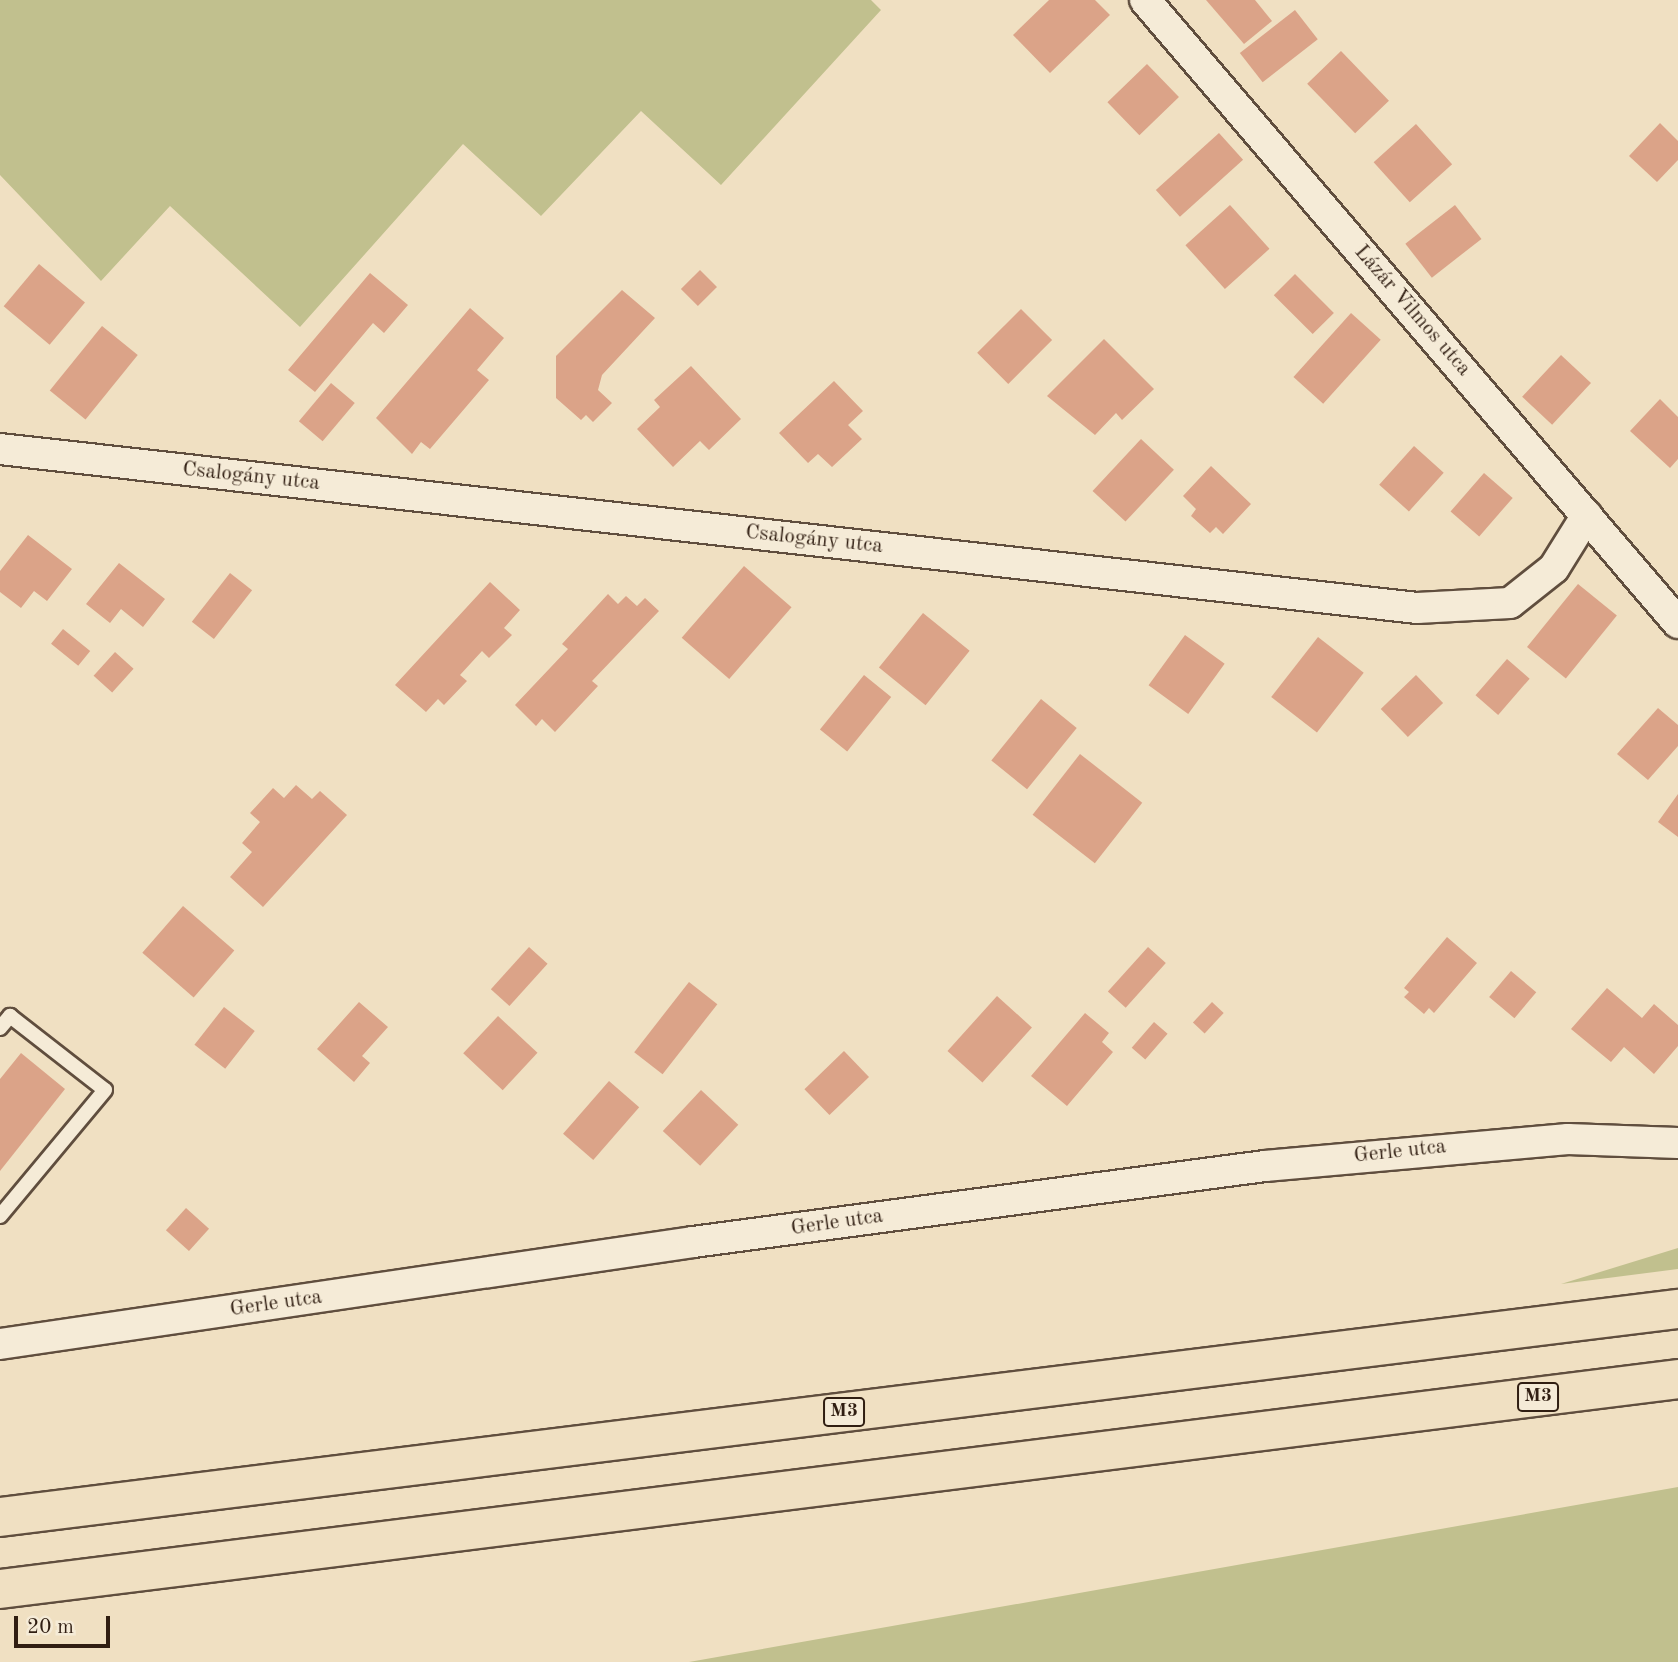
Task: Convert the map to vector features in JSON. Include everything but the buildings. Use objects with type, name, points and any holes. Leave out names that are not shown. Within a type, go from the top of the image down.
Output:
[{"type":"highway","name":"M3","points":[[5,1517],[1678,1309]]},
{"type":"highway","name":"M3","points":[[13,1587],[1678,1380]]},
{"type":"street","name":"Lázár Vilmos utca","points":[[1145,0],[1678,623]]},
{"type":"street","name":"Csalogány utca","points":[[0,449],[1417,608],[1510,603],[1554,568],[1587,515]]},
{"type":"street","name":"Gerle utca","points":[[0,1344],[693,1242],[1265,1166],[1568,1139],[1678,1143]]},
{"type":"lane","points":[[0,1028],[10,1016],[105,1090],[0,1216]]},
{"type":"shaded area","points":[[0,0],[871,0],[881,10],[721,185],[641,111],[541,216],[463,144],[300,327],[170,206],[101,281],[0,175]]},
{"type":"shaded area","points":[[1678,1248],[1678,1269],[1561,1284]]},
{"type":"shaded area","points":[[1678,1487],[1678,1662],[689,1662]]}]
